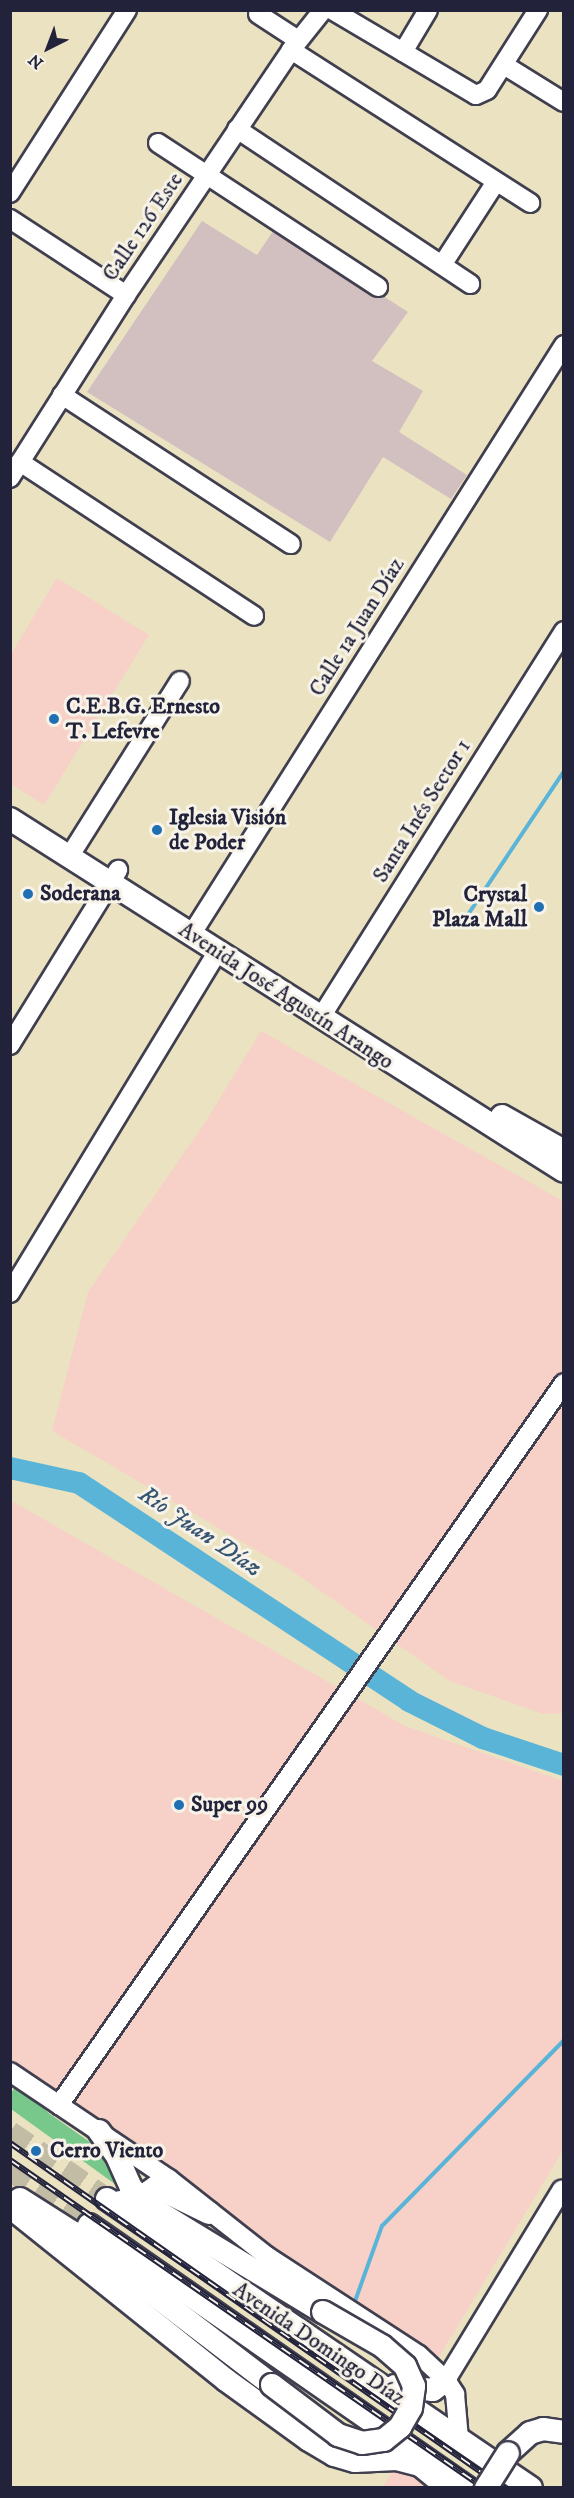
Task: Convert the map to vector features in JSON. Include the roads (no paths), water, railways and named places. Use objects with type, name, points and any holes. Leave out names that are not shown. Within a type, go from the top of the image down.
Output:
[{"type":"main road","name":"Avenida José Agustín Arango","points":[[14,816],[324,1011],[564,1171]]},
{"type":"main road","name":"Avenida José Agustín Arango","points":[[195,929],[217,952],[324,1011],[564,1151]]},
{"type":"main road","points":[[99,2131],[116,2154],[131,2188],[157,2211],[217,2275]]},
{"type":"main road","points":[[10,2194],[72,2232],[338,2435],[362,2443],[384,2440],[400,2427],[411,2408],[414,2386],[405,2366],[382,2346],[157,2211],[149,2192],[156,2187],[209,2213]]},
{"type":"main road","name":"Avenida Domingo Díaz","points":[[157,2211],[107,2199],[357,2372],[531,2487]]},
{"type":"main road","points":[[10,2207],[226,2380],[309,2440],[334,2455],[355,2461],[397,2460],[420,2465],[449,2486]]},
{"type":"main road","name":"Avenida Domingo Díaz","points":[[89,2225],[468,2487]]},
{"type":"main road","points":[[357,2372],[406,2390],[433,2390],[446,2380]]},
{"type":"main road","points":[[486,2487],[508,2453],[530,2433],[543,2429],[564,2432]]},
{"type":"street","points":[[10,193],[127,10]]},
{"type":"street","name":"Calle 126 Este","points":[[10,478],[126,295],[237,129],[295,45],[323,10]]},
{"type":"street","points":[[332,10],[476,95],[487,90],[538,10]]},
{"type":"street","points":[[403,52],[428,10]]},
{"type":"street","points":[[258,14],[295,45],[530,203]]},
{"type":"street","points":[[504,65],[564,102]]},
{"type":"street","points":[[237,129],[470,284]]},
{"type":"street","points":[[158,143],[378,287]]},
{"type":"street","points":[[442,265],[496,182]]},
{"type":"street","points":[[10,219],[126,295]]},
{"type":"street","name":"Calle 1a Juan Díaz","points":[[195,929],[564,345]]},
{"type":"street","points":[[62,395],[291,544]]},
{"type":"street","points":[[21,462],[254,616]]},
{"type":"street","name":"Santa Inés Sector 1","points":[[324,1011],[564,631]]},
{"type":"street","points":[[73,851],[180,681]]},
{"type":"street","points":[[10,1045],[114,877]]},
{"type":"street","points":[[10,1293],[217,952]]},
{"type":"street","points":[[59,2105],[381,1640],[564,1383]]},
{"type":"street","points":[[10,2072],[170,2179],[209,2213],[346,2311],[419,2355],[446,2380],[455,2394],[459,2439]]},
{"type":"street","points":[[446,2380],[562,2188]]},
{"type":"waterway","points":[[465,919],[564,771]]},
{"type":"waterway","name":"Río Juan Díaz","points":[[10,1468],[79,1483],[409,1701],[483,1738],[564,1765]]},
{"type":"waterway","points":[[354,2304],[382,2226],[564,2040]]},
{"type":"waterway","points":[[290,2391],[294,2384]]},
{"type":"tunnel","points":[[10,2132],[107,2199]]},
{"type":"tunnel","points":[[10,2170],[89,2225]]},
{"type":"railway","points":[[10,2143],[504,2488]]},
{"type":"railway","points":[[10,2160],[484,2488]]},
{"type":"place","name":"C.E.B.G. Ernesto T. Lefevre","points":[[54,719]]},
{"type":"place","name":"Iglesia Visión de Poder","points":[[157,830]]},
{"type":"place","name":"Soderana","points":[[28,894]]},
{"type":"place","name":"Crystal Plaza Mall","points":[[539,907]]},
{"type":"place","name":"Super 99","points":[[179,1805]]},
{"type":"place","name":"Cerro Viento","points":[[36,2151]]}]
